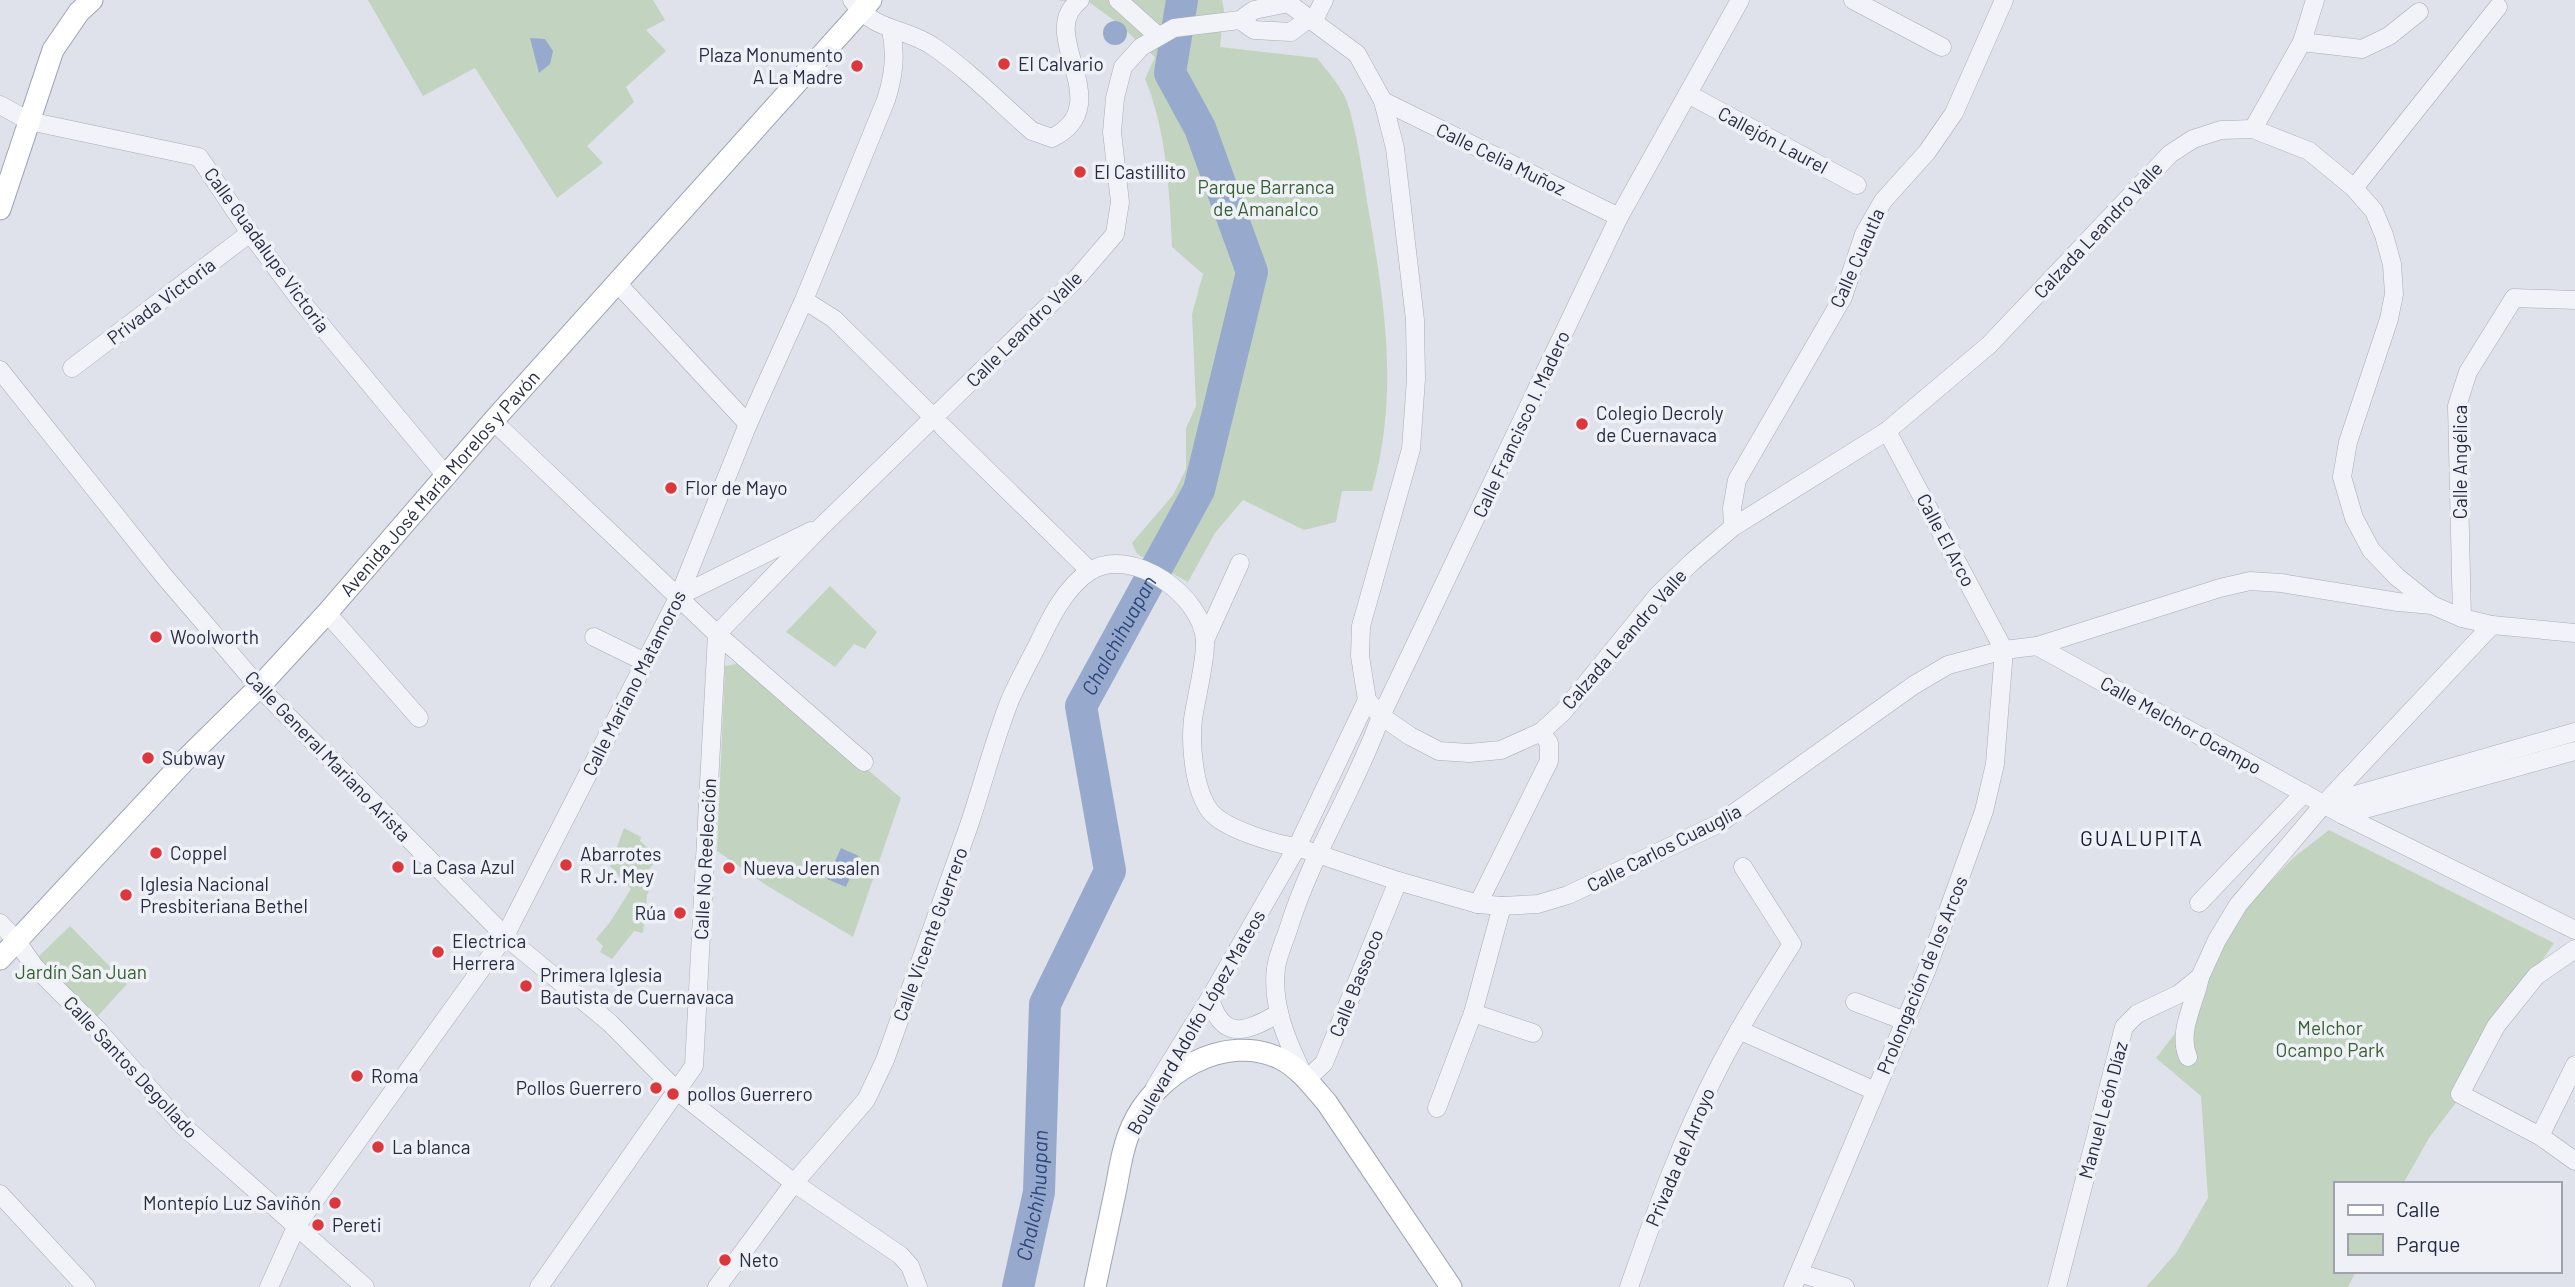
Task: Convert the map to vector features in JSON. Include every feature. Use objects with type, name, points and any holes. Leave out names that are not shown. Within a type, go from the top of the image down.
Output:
[{"type":"main road","points":[[0,209],[53,50],[79,12],[92,0]]},
{"type":"main road","name":"Avenida José María Morelos y Pavón","points":[[0,959],[187,758],[259,687],[327,613],[862,4]]},
{"type":"main road","points":[[1147,1101],[1195,1060],[1240,1051],[1263,1053],[1281,1059],[1306,1080],[1327,1103],[1451,1287]]},
{"type":"main road","name":"Boulevard Adolfo López Mateos","points":[[1095,1287],[1124,1150],[1132,1126],[1147,1101]]},
{"type":"street","points":[[862,4],[872,21],[913,34],[935,48],[1032,131],[1052,138],[1065,131],[1077,118],[1079,109],[1080,100],[1068,45],[1066,21],[1072,6],[1080,0]]},
{"type":"street","points":[[1118,0],[1166,32],[1237,20],[1254,10],[1288,3],[1357,54],[1383,101],[1395,148],[1415,320],[1416,379],[1411,449],[1361,626],[1360,656],[1367,700],[1381,716]]},
{"type":"street","points":[[1237,20],[1254,30],[1291,32],[1311,20],[1324,0]]},
{"type":"street","name":"Calle Francisco I. Madero","points":[[1306,1080],[1289,1046],[1279,1013],[1276,967],[1317,855],[1371,746],[1381,716],[1619,217],[1740,0]]},
{"type":"street","points":[[1853,0],[1942,47]]},
{"type":"street","name":"Calle Cuautla","points":[[1734,527],[1732,508],[1737,480],[1843,297],[1864,234],[1883,201],[1927,152],[1954,113],[2004,0]]},
{"type":"street","points":[[2253,129],[2302,42],[2315,0]]},
{"type":"street","points":[[2354,188],[2498,7]]},
{"type":"street","points":[[2302,42],[2362,49],[2389,36],[2419,12]]},
{"type":"street","name":"Calle Mariano Matamoros","points":[[269,1287],[297,1225],[505,936],[679,596],[748,424],[804,300],[887,100],[894,75],[895,51],[891,29]]},
{"type":"street","name":"Calle Leandro Valle","points":[[717,634],[821,527],[938,422],[1079,277],[1115,234],[1120,202],[1112,132],[1115,98],[1123,67],[1141,47],[1166,32]]},
{"type":"street","name":"Callejón Laurel","points":[[1688,94],[1857,184]]},
{"type":"street","name":"Calle Celia Muñoz","points":[[1383,101],[1619,217]]},
{"type":"street","name":"Calle Guadalupe Victoria","points":[[0,105],[29,121],[198,157],[301,301],[447,477]]},
{"type":"street","name":"Calzada Leandro Valle","points":[[1381,716],[1409,736],[1439,751],[1501,750],[1541,732],[1563,712],[1658,595],[1692,562],[1734,527],[1887,431],[1989,345],[2170,154],[2193,139],[2221,130],[2253,129],[2309,151],[2354,188],[2374,211],[2384,235],[2392,264],[2394,294],[2389,319],[2348,442],[2342,477],[2354,518],[2371,550],[2397,577],[2432,605],[2462,618],[2492,625],[2575,633]]},
{"type":"street","name":"Privada Victoria","points":[[72,368],[250,233]]},
{"type":"street","points":[[618,284],[748,424]]},
{"type":"street","name":"Calle Angélica","points":[[2462,618],[2457,406],[2468,372],[2514,298],[2575,300]]},
{"type":"street","points":[[804,300],[834,318],[938,422],[1098,568]]},
{"type":"street","name":"Calle General Mariano Arista","points":[[0,370],[164,576],[259,687],[505,936],[610,1023],[676,1090],[794,1183],[900,1255],[910,1266],[918,1287]]},
{"type":"street","points":[[493,421],[717,634],[864,762]]},
{"type":"street","name":"Calle El Arco","points":[[1887,431],[2004,650]]},
{"type":"street","points":[[679,596],[821,527]]},
{"type":"street","points":[[1205,640],[1240,563]]},
{"type":"street","name":"Calle Carlos Cuauglia","points":[[1098,568],[1124,565],[1139,568],[1164,580],[1191,606],[1199,621],[1205,640],[1193,723],[1192,751],[1201,792],[1210,811],[1225,824],[1282,845],[1297,847],[1398,881],[1478,904],[1503,906],[1538,904],[1569,895],[1720,823],[1914,685],[1948,665],[2004,650],[2037,646],[2250,581],[2432,605]]},
{"type":"street","name":"Calle Vicente Guerrero","points":[[717,1287],[794,1183],[866,1100],[885,1060],[1010,700],[1052,615],[1069,592],[1098,568]]},
{"type":"street","points":[[327,613],[419,718]]},
{"type":"street","points":[[2324,804],[2492,625]]},
{"type":"street","name":"Calle No Reelección","points":[[539,1287],[694,1066],[717,634]]},
{"type":"street","points":[[594,637],[645,663]]},
{"type":"street","name":"Calle Melchor Ocampo","points":[[2037,646],[2343,815],[2575,930]]},
{"type":"street","name":"Prolongación de los Arcos","points":[[1796,1280],[1927,969],[1984,811],[1995,764],[2004,650]]},
{"type":"street","points":[[1297,847],[1367,700]]},
{"type":"street","points":[[1478,904],[1549,761],[1549,743],[1541,732]]},
{"type":"street","points":[[2324,804],[2575,732]]},
{"type":"street","points":[[2343,815],[2575,751]]},
{"type":"street","points":[[2199,903],[2304,793]]},
{"type":"street","name":"Manuel León Díaz","points":[[2057,1287],[2124,1027],[2137,1014],[2179,994],[2200,977],[2217,940],[2238,905],[2324,804]]},
{"type":"street","name":"Boulevard Adolfo López Mateos","points":[[1147,1101],[1297,847]]},
{"type":"street","name":"Privada del Arroyo","points":[[1629,1287],[1660,1196],[1716,1072],[1792,944],[1743,867]]},
{"type":"street","name":"Calle Bassoco","points":[[1306,1080],[1324,1063],[1398,881]]},
{"type":"street","points":[[1437,1108],[1473,1013],[1503,906]]},
{"type":"street","name":"Calle Santos Degollado","points":[[0,923],[34,966],[96,1028],[181,1125],[365,1287]]},
{"type":"street","points":[[2575,949],[2536,976],[2496,1026],[2460,1094],[2540,1136],[2575,1160]]},
{"type":"street","points":[[2188,1057],[2183,1046],[2185,1026],[2200,977]]},
{"type":"street","points":[[1210,998],[1213,1009],[1222,1022],[1234,1030],[1250,1030],[1279,1013]]},
{"type":"street","points":[[1855,1002],[1905,1021]]},
{"type":"street","points":[[1473,1013],[1533,1033]]},
{"type":"street","points":[[1739,1030],[1875,1091]]},
{"type":"street","points":[[2540,1136],[2575,1065]]},
{"type":"street","points":[[0,1194],[86,1287]]},
{"type":"street","points":[[1796,1280],[1845,1287]]},
{"type":"green space","points":[[368,0],[653,0],[665,20],[646,30],[666,51],[626,87],[634,102],[587,146],[603,163],[557,198],[475,68],[423,96]]},
{"type":"green space","points":[[1057,0],[1086,0],[1076,3]]},
{"type":"green space","name":"Parque Barranca de Amanalco","points":[[1086,0],[1222,0],[1224,10],[1220,47],[1317,58],[1345,96],[1359,151],[1379,274],[1386,346],[1385,418],[1381,454],[1372,491],[1342,491],[1336,522],[1304,530],[1243,500],[1215,533],[1188,582],[1137,554],[1132,543],[1173,495],[1186,469],[1186,428],[1196,406],[1192,314],[1203,274],[1172,247],[1162,140],[1145,79],[1155,57],[1115,21]]},
{"type":"green space","points":[[830,586],[877,632],[865,649],[854,644],[835,667],[786,632]]},
{"type":"green space","points":[[742,663],[901,798],[853,937],[766,885],[717,851],[725,666]]},
{"type":"green space","points":[[624,828],[641,837],[640,841],[659,857],[648,870],[655,878],[647,895],[643,933],[634,931],[612,959],[600,952],[603,946],[596,939],[631,889],[610,866]]},
{"type":"green space","name":"Melchor Ocampo Park","points":[[2329,830],[2554,943],[2525,985],[2458,1100],[2429,1138],[2404,1182],[2334,1182],[2334,1273],[2355,1273],[2348,1287],[2146,1287],[2176,1253],[2208,1198],[2201,1096],[2156,1058],[2194,1009],[2216,953],[2251,902],[2293,858]]},
{"type":"green space","name":"Jardín San Juan","points":[[70,926],[127,984],[95,1019],[35,960]]},
{"type":"water","points":[[1115,21],[1123,25],[1127,33],[1123,41],[1115,45],[1107,41],[1103,33],[1107,25]]},
{"type":"water","points":[[530,38],[545,39],[553,51],[550,64],[539,73]]},
{"type":"water","points":[[841,848],[859,856],[846,887],[827,879]]},
{"type":"waterway","name":"Chalchihuapan","points":[[1018,1287],[1039,1192],[1045,1004],[1110,871],[1081,706],[1199,490],[1252,272],[1200,128],[1170,73],[1182,0]]},
{"type":"place","name":"El Calvario","points":[[1004,64]]},
{"type":"place","name":"Plaza Monumento A La Madre","points":[[857,66]]},
{"type":"place","name":"El Castillito","points":[[1080,172]]},
{"type":"place","name":"Colegio Decroly de Cuernavaca","points":[[1582,424]]},
{"type":"place","name":"Flor de Mayo","points":[[671,488]]},
{"type":"place","name":"Woolworth","points":[[156,637]]},
{"type":"place","name":"Subway","points":[[148,758]]},
{"type":"place","name":"Coppel","points":[[156,853]]},
{"type":"place","name":"Abarrotes R Jr. Mey","points":[[566,865]]},
{"type":"place","name":"La Casa Azul","points":[[398,867]]},
{"type":"place","name":"Nueva Jerusalen","points":[[729,868]]},
{"type":"place","name":"Iglesia Nacional Presbiteriana Bethel","points":[[126,895]]},
{"type":"place","name":"Rúa","points":[[680,913]]},
{"type":"place","name":"Electrica Herrera","points":[[438,952]]},
{"type":"place","name":"Primera Iglesia Bautista de Cuernavaca","points":[[526,986]]},
{"type":"place","name":"Roma","points":[[357,1076]]},
{"type":"place","name":"Pollos Guerrero","points":[[656,1088]]},
{"type":"place","name":"pollos Guerrero","points":[[673,1094]]},
{"type":"place","name":"La blanca","points":[[378,1147]]},
{"type":"place","name":"Montepío Luz Saviñón","points":[[335,1203]]},
{"type":"place","name":"Pereti","points":[[318,1225]]},
{"type":"place","name":"Neto","points":[[725,1260]]},
{"type":"district","name":"GUALUPITA","points":[[2142,839]]}]
